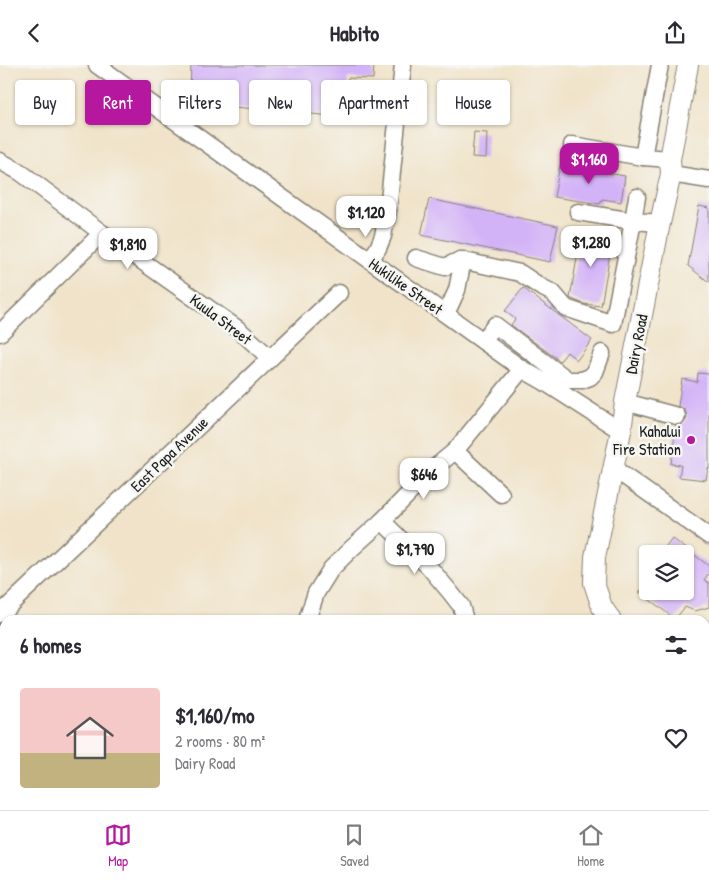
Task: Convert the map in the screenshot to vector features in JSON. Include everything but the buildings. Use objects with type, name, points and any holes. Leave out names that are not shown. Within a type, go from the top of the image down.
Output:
[{"type":"main road","name":"Dairy Road","points":[[605,615],[594,583],[595,557],[621,431],[688,68]]},
{"type":"street","name":"Hukilike Street","points":[[97,65],[522,369],[551,377],[621,431]]},
{"type":"street","points":[[370,260],[383,236],[388,210],[403,65]]},
{"type":"street","points":[[644,157],[660,67],[688,68]]},
{"type":"street","points":[[572,145],[644,157],[709,180]]},
{"type":"street","name":"Kuula Street","points":[[0,161],[20,172],[102,233],[238,329],[270,358]]},
{"type":"street","points":[[613,324],[636,197]]},
{"type":"street","points":[[578,212],[633,221],[660,223]]},
{"type":"street","points":[[0,333],[102,233]]},
{"type":"street","points":[[416,258],[445,267],[462,260],[520,273],[553,293],[566,309],[638,332]]},
{"type":"street","points":[[446,314],[457,290],[462,260]]},
{"type":"street","name":"East Papa Avenue","points":[[0,614],[339,293]]},
{"type":"street","points":[[483,341],[495,325],[551,377],[568,379],[582,380],[590,377],[595,372],[602,353]]},
{"type":"street","points":[[309,615],[316,593],[331,569],[433,469],[455,451],[522,369]]},
{"type":"street","points":[[625,402],[677,416]]},
{"type":"street","points":[[455,451],[502,494]]},
{"type":"street","points":[[613,468],[709,536]]},
{"type":"street","points":[[382,521],[429,567],[461,606],[464,615]]},
{"type":"place","name":"Kahalui Fire Station","points":[[691,440]]}]
